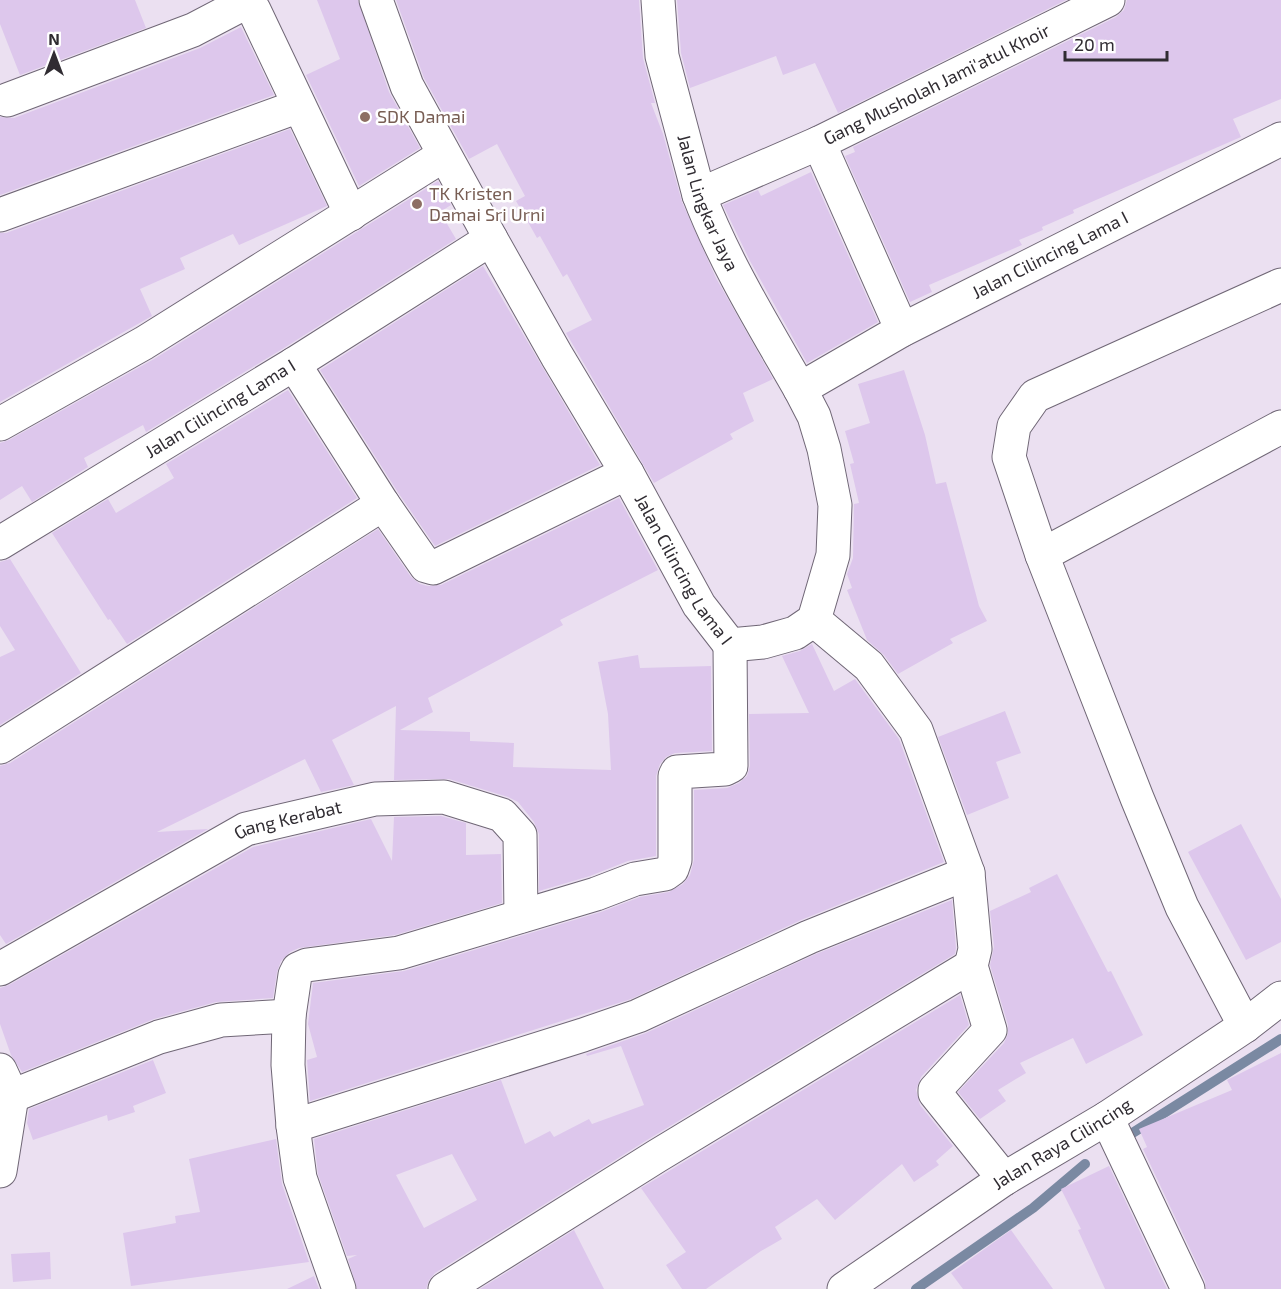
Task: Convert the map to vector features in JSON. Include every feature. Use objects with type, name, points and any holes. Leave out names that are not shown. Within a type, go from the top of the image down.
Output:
[{"type":"street","points":[[376,0],[407,86],[491,239]]},
{"type":"street","name":"Jalan Lingkar Jaya","points":[[658,0],[662,56],[699,195],[707,216],[753,307],[800,389]]},
{"type":"street","name":"Gang Musholah Jami'atul Khoir","points":[[902,330],[819,143],[1108,0]]},
{"type":"street","points":[[7,100],[193,30],[237,7],[246,5],[254,10],[351,214]]},
{"type":"street","points":[[0,215],[299,106]]},
{"type":"street","name":"Jalan Cilincing Lama I","points":[[800,389],[902,330],[1281,140]]},
{"type":"street","points":[[699,195],[819,143]]},
{"type":"street","points":[[0,424],[144,343],[444,155]]},
{"type":"street","name":"Jalan Cilincing Lama I","points":[[0,543],[294,364],[491,239],[627,473],[699,605],[730,645],[763,642],[795,633],[814,620]]},
{"type":"street","points":[[1245,1026],[1182,907],[1042,555],[1009,457],[1014,426],[1035,396],[1281,285]]},
{"type":"street","points":[[294,364],[383,504],[426,566],[433,568],[627,473]]},
{"type":"street","points":[[800,389],[814,416],[824,449],[835,505],[833,555],[814,620],[868,666],[916,730],[968,873],[975,949],[972,966],[990,1030],[935,1090],[935,1093],[1004,1179]]},
{"type":"street","points":[[1042,555],[1281,427]]},
{"type":"street","points":[[0,747],[383,504]]},
{"type":"street","points":[[339,1289],[300,1178],[293,1126],[288,1065],[289,1016],[295,975],[298,969],[307,965],[399,953],[596,894],[635,879],[665,874],[672,869],[675,860],[675,776],[677,772],[726,769],[731,766],[730,645]]},
{"type":"street","name":"Gang Kerabat","points":[[0,969],[246,829],[375,799],[444,798],[501,815],[520,835],[521,916]]},
{"type":"street","points":[[293,1126],[572,1039],[638,1016],[809,937],[968,873]]},
{"type":"street","points":[[445,1289],[657,1156],[972,966]]},
{"type":"street","name":"Jalan Raya Cilincing","points":[[844,1289],[1004,1179],[1107,1118],[1245,1026],[1281,998]]},
{"type":"street","points":[[0,1171],[6,1083],[221,1020],[289,1016]]},
{"type":"street","points":[[1107,1118],[1188,1289]]},
{"type":"building","points":[[0,0],[135,0],[146,28],[20,75],[0,24]]},
{"type":"building","name":"SDK Damai","points":[[317,0],[358,0],[389,92],[420,148],[359,186],[306,75],[340,59]]},
{"type":"building","points":[[396,0],[639,0],[643,58],[655,103],[651,103],[663,134],[682,202],[716,278],[773,379],[743,393],[754,421],[730,434],[733,439],[654,483],[566,333],[592,320],[567,274],[563,277],[540,236],[537,238],[516,201],[525,196],[497,144],[469,159],[424,78]]},
{"type":"building","points":[[677,0],[1066,0],[838,113],[815,63],[783,75],[776,56],[690,88],[681,53]]},
{"type":"building","points":[[1127,0],[1281,0],[1281,99],[1233,119],[1241,137],[1073,210],[1074,213],[1019,240],[1022,245],[929,285],[932,292],[910,302],[845,156],[855,152],[853,147],[1116,17],[1124,10]]},
{"type":"building","points":[[241,27],[274,95],[0,195],[0,117],[14,118],[200,48]]},
{"type":"building","points":[[290,129],[327,206],[239,245],[233,234],[180,258],[185,269],[140,289],[152,316],[0,402],[0,233],[6,233]]},
{"type":"building","points":[[811,172],[878,322],[807,363],[750,261],[723,205],[758,190],[761,196]]},
{"type":"building","points":[[438,181],[451,205],[440,212],[456,239],[146,432],[143,425],[84,458],[88,467],[32,502],[22,486],[0,500],[0,443],[154,359]]},
{"type":"building","points":[[483,266],[600,465],[435,546],[320,370]]},
{"type":"building","points":[[904,370],[925,435],[936,484],[946,482],[979,606],[987,621],[950,639],[953,643],[898,674],[884,655],[867,640],[847,590],[852,588],[847,574],[853,558],[854,504],[859,503],[850,464],[854,463],[845,431],[870,423],[858,384]]},
{"type":"building","points":[[288,390],[357,498],[127,644],[110,619],[108,620],[52,533],[108,499],[116,513],[174,478],[166,464]]},
{"type":"building","points":[[619,498],[658,570],[560,620],[563,625],[428,698],[433,712],[400,730],[470,732],[470,741],[514,743],[513,767],[611,770],[608,714],[598,662],[638,655],[640,668],[711,666],[712,751],[675,753],[666,757],[660,764],[656,776],[656,856],[628,861],[590,876],[539,891],[539,834],[534,822],[518,802],[449,779],[394,780],[396,706],[332,740],[354,785],[321,792],[305,759],[157,832],[208,829],[6,944],[0,935],[0,766],[10,763],[378,529],[411,577],[420,584],[441,585]]},
{"type":"building","points":[[10,559],[81,673],[0,725],[0,657],[15,650],[0,626],[0,562]]},
{"type":"building","points":[[812,644],[834,691],[855,679],[899,739],[944,862],[801,920],[631,999],[310,1101],[307,1060],[317,1057],[308,1024],[313,983],[404,971],[601,912],[640,897],[669,892],[683,884],[690,875],[694,860],[694,790],[727,788],[739,783],[747,776],[750,766],[749,714],[809,713],[782,656],[800,651]]},
{"type":"building","points":[[1005,711],[1021,753],[996,762],[1009,798],[967,815],[938,737]]},
{"type":"building","points":[[441,816],[466,823],[466,855],[501,854],[502,903],[395,935],[299,948],[290,952],[281,961],[273,998],[216,1002],[154,1019],[22,1072],[11,1055],[0,1024],[0,988],[253,847],[371,819],[392,861],[394,817]]},
{"type":"building","points":[[1241,824],[1281,899],[1281,942],[1246,960],[1188,852]]},
{"type":"building","points":[[1057,874],[1108,972],[1111,971],[1143,1035],[1086,1064],[1073,1038],[1020,1063],[1026,1073],[998,1090],[1006,1101],[980,1119],[958,1092],[1004,1043],[1008,1034],[1008,1025],[990,965],[994,947],[990,911],[1031,892],[1029,888]]},
{"type":"building","points":[[952,900],[955,954],[647,1140],[435,1273],[426,1289],[357,1289],[348,1259],[357,1255],[347,1256],[318,1174],[314,1139],[501,1080],[525,1144],[550,1131],[554,1137],[589,1119],[592,1124],[644,1105],[621,1046],[587,1056],[586,1054],[646,1033],[816,954]],"holes":[[[452,1154],[477,1200],[424,1228],[396,1175]]]},
{"type":"building","points":[[960,995],[969,1025],[921,1077],[916,1090],[920,1105],[953,1146],[936,1161],[939,1165],[914,1182],[902,1164],[835,1220],[817,1199],[775,1227],[782,1239],[706,1289],[682,1289],[666,1265],[686,1252],[641,1188]]},
{"type":"building","points":[[1281,1053],[1281,1289],[1206,1289],[1205,1281],[1143,1149],[1147,1147],[1139,1129],[1232,1090],[1227,1080]]},
{"type":"building","points":[[153,1060],[166,1093],[133,1106],[135,1112],[108,1121],[107,1115],[33,1140],[27,1123],[29,1109]]},
{"type":"building","points":[[276,1139],[282,1184],[309,1262],[131,1286],[123,1233],[176,1223],[175,1216],[200,1212],[189,1159]]},
{"type":"building","points":[[1109,1166],[1167,1289],[1105,1289],[1078,1230],[1081,1229],[1061,1189]]},
{"type":"building","points":[[574,1230],[604,1289],[480,1289]]},
{"type":"building","points":[[1011,1230],[1053,1289],[963,1289],[951,1273]]},
{"type":"building","points":[[50,1252],[51,1279],[13,1282],[11,1254]]},
{"type":"building","points":[[314,1276],[319,1289],[287,1289]]},
{"type":"waterway","points":[[1123,1139],[1281,1039]]},
{"type":"waterway","points":[[916,1289],[1033,1208],[1085,1164]]},
{"type":"place","name":"SDK Damai","points":[[365,117]]},
{"type":"place","name":"TK Kristen Damai Sri Urni","points":[[417,204]]}]
